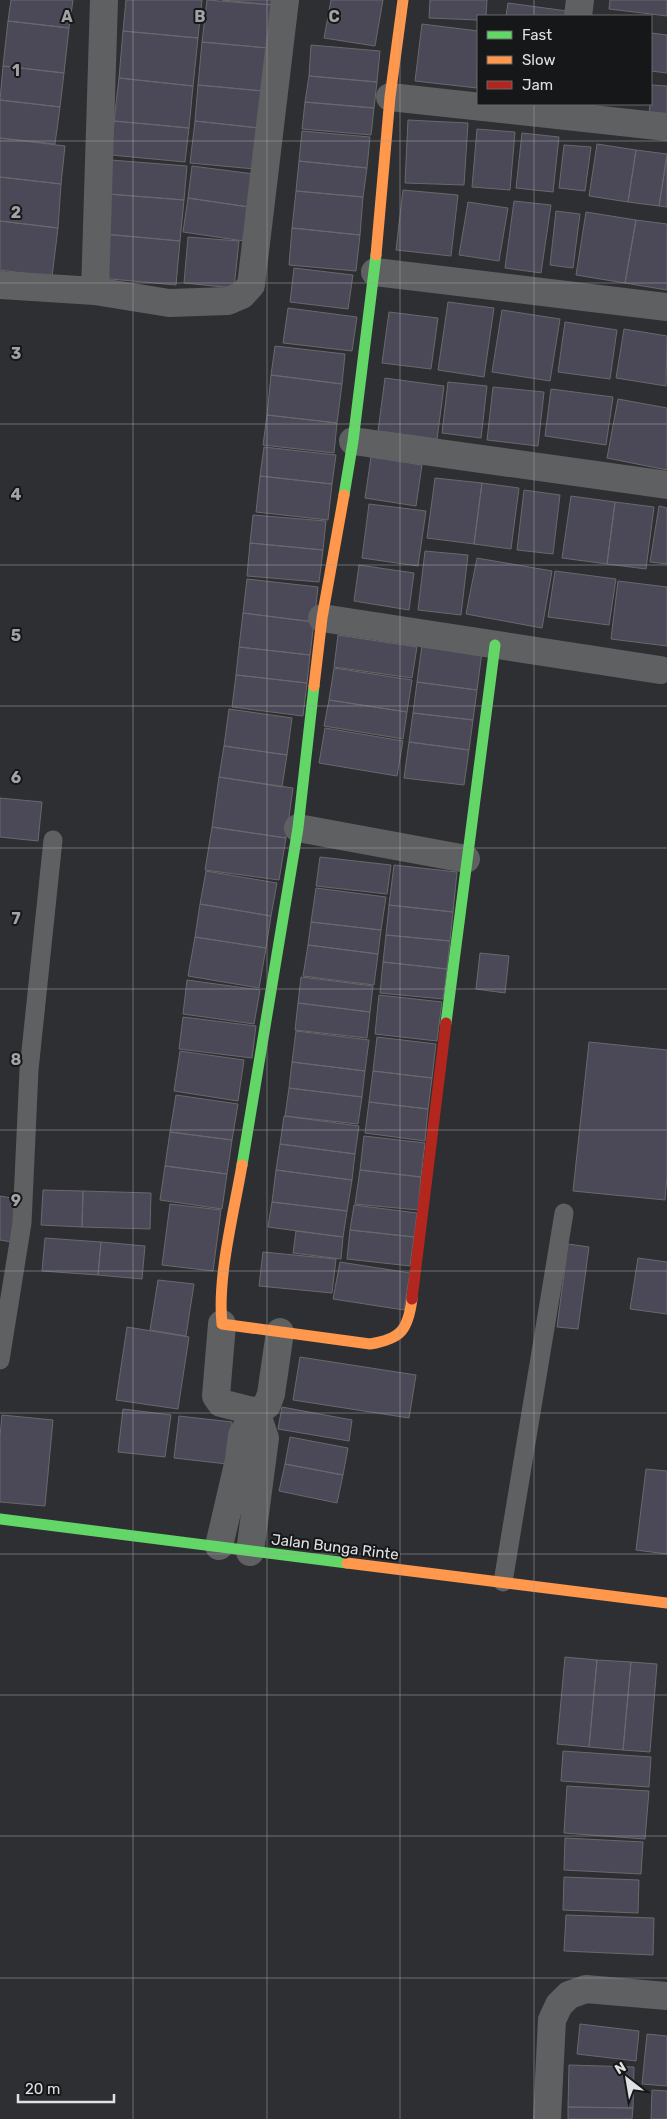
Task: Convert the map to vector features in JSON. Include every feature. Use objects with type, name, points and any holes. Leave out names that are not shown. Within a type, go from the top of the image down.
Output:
[{"type":"street","points":[[94,292],[104,0]]},
{"type":"street","points":[[0,286],[94,292],[169,303],[228,301],[242,295],[250,285],[286,0]]},
{"type":"street","points":[[256,1412],[222,1403],[216,1396],[222,1324],[220,1306],[223,1277],[298,828],[322,618],[353,441],[375,272],[390,97],[403,0]]},
{"type":"street","points":[[578,15],[580,0]]},
{"type":"street","points":[[390,97],[477,104]]},
{"type":"street","points":[[497,105],[564,110],[667,127]]},
{"type":"street","points":[[375,272],[667,307]]},
{"type":"street","points":[[353,441],[667,485]]},
{"type":"street","points":[[322,618],[660,670]]},
{"type":"street","points":[[222,1324],[370,1344],[389,1341],[402,1334],[410,1318],[466,859],[495,644]]},
{"type":"street","points":[[298,828],[466,859]]},
{"type":"street","points":[[219,1546],[239,1460],[242,1435],[256,1412],[267,1405],[271,1394],[280,1332]]},
{"type":"street","points":[[250,1552],[265,1438],[256,1412]]},
{"type":"street","name":"Jalan Bunga Rinte","points":[[0,1519],[219,1546],[250,1552],[667,1603]]},
{"type":"street","points":[[547,2119],[552,2020],[559,2005],[569,1995],[586,1990],[667,1996]]},
{"type":"lane","points":[[0,1360],[22,1223],[30,1070],[53,840]]},
{"type":"lane","points":[[503,1582],[564,1213]]},
{"type":"building","points":[[11,0],[73,0],[69,28],[8,21]]},
{"type":"building","points":[[126,0],[202,0],[198,38],[123,31]]},
{"type":"building","points":[[207,0],[272,5],[268,48],[202,42]]},
{"type":"building","points":[[222,0],[272,0],[272,5]]},
{"type":"building","points":[[331,0],[383,0],[375,46],[324,38]]},
{"type":"building","points":[[430,0],[487,0],[486,15],[477,15],[477,20],[429,18]]},
{"type":"building","points":[[610,0],[667,0],[667,16],[609,9]]},
{"type":"building","points":[[508,3],[567,11],[566,15],[506,15]]},
{"type":"building","points":[[8,21],[69,28],[64,73],[3,66]]},
{"type":"building","points":[[422,24],[477,31],[477,88],[415,81]]},
{"type":"building","points":[[123,31],[198,38],[193,86],[119,78]]},
{"type":"building","points":[[652,33],[667,35],[667,73],[652,71]]},
{"type":"building","points":[[202,42],[268,48],[263,91],[198,85]]},
{"type":"building","points":[[311,45],[380,51],[377,82],[309,76]]},
{"type":"building","points":[[3,66],[64,73],[60,107],[0,100]]},
{"type":"building","points":[[309,76],[377,82],[374,108],[305,102]]},
{"type":"building","points":[[119,78],[193,86],[189,128],[114,121]]},
{"type":"building","points":[[198,85],[263,91],[259,128],[195,121]]},
{"type":"building","points":[[652,85],[667,86],[667,117],[649,115],[650,105],[652,105]]},
{"type":"building","points":[[0,100],[60,107],[55,144],[0,138]]},
{"type":"building","points":[[305,102],[374,108],[371,135],[302,129]]},
{"type":"building","points":[[408,120],[468,123],[464,185],[405,183]]},
{"type":"building","points":[[114,121],[189,128],[185,162],[111,155]]},
{"type":"building","points":[[195,121],[259,128],[255,169],[190,163]]},
{"type":"building","points":[[477,129],[515,132],[510,190],[472,187]]},
{"type":"building","points":[[302,131],[370,137],[367,168],[299,161]]},
{"type":"building","points":[[522,133],[559,137],[553,192],[516,188]]},
{"type":"building","points":[[0,138],[65,146],[61,184],[0,177]]},
{"type":"building","points":[[597,144],[636,150],[628,202],[589,196]]},
{"type":"building","points":[[564,145],[591,147],[585,191],[559,188]]},
{"type":"building","points":[[636,150],[667,154],[659,206],[628,202]]},
{"type":"building","points":[[667,156],[667,207],[659,206]]},
{"type":"building","points":[[111,160],[187,166],[184,200],[108,194]]},
{"type":"building","points":[[299,161],[367,168],[363,197],[296,191]]},
{"type":"building","points":[[192,166],[254,174],[249,207],[188,198]]},
{"type":"building","points":[[0,177],[61,184],[58,228],[0,221]]},
{"type":"building","points":[[403,190],[458,195],[451,256],[396,250]]},
{"type":"building","points":[[296,191],[363,197],[360,235],[292,228]]},
{"type":"building","points":[[108,194],[184,200],[180,241],[104,234]]},
{"type":"building","points":[[188,198],[249,207],[244,241],[183,232]]},
{"type":"building","points":[[514,201],[551,205],[541,273],[505,268]]},
{"type":"building","points":[[468,202],[508,208],[499,261],[459,255]]},
{"type":"building","points":[[556,211],[580,214],[573,268],[550,265]]},
{"type":"building","points":[[586,212],[636,220],[625,283],[576,275]]},
{"type":"building","points":[[636,220],[667,224],[667,290],[625,283]]},
{"type":"building","points":[[0,221],[58,228],[52,277],[0,270]]},
{"type":"building","points":[[292,228],[360,235],[356,271],[289,265]]},
{"type":"building","points":[[104,234],[180,241],[176,285],[100,278]]},
{"type":"building","points":[[188,237],[239,241],[234,288],[184,283]]},
{"type":"building","points":[[294,268],[353,275],[348,309],[290,302]]},
{"type":"building","points":[[448,302],[494,308],[484,377],[438,370]]},
{"type":"building","points":[[288,308],[357,317],[352,351],[283,343]]},
{"type":"building","points":[[502,310],[560,319],[550,381],[492,372]]},
{"type":"building","points":[[389,312],[438,318],[431,369],[382,363]]},
{"type":"building","points":[[565,322],[617,330],[610,379],[558,372]]},
{"type":"building","points":[[624,329],[667,336],[666,386],[616,378]]},
{"type":"building","points":[[275,346],[345,354],[342,384],[271,375]]},
{"type":"building","points":[[271,375],[342,384],[337,423],[267,415]]},
{"type":"building","points":[[385,378],[444,386],[437,439],[378,431]]},
{"type":"building","points":[[448,382],[487,386],[481,438],[442,433]]},
{"type":"building","points":[[493,387],[544,392],[538,446],[487,440]]},
{"type":"building","points":[[551,389],[613,397],[606,445],[545,436]]},
{"type":"building","points":[[618,399],[667,408],[667,470],[607,458]]},
{"type":"building","points":[[267,415],[337,423],[334,453],[263,445]]},
{"type":"building","points":[[264,447],[336,455],[332,484],[260,476]]},
{"type":"building","points":[[371,457],[422,465],[416,506],[365,498]]},
{"type":"building","points":[[260,476],[332,484],[328,520],[256,512]]},
{"type":"building","points":[[435,478],[482,483],[474,544],[427,538]]},
{"type":"building","points":[[482,483],[519,488],[511,549],[474,544]]},
{"type":"building","points":[[524,490],[560,495],[553,554],[517,550]]},
{"type":"building","points":[[571,496],[615,502],[607,564],[562,558]]},
{"type":"building","points":[[615,502],[654,507],[646,569],[607,564]]},
{"type":"building","points":[[369,504],[426,511],[418,566],[362,558]]},
{"type":"building","points":[[659,506],[667,508],[667,564],[650,562]]},
{"type":"building","points":[[253,515],[326,521],[323,550],[250,543]]},
{"type":"building","points":[[250,543],[323,550],[319,582],[247,576]]},
{"type":"building","points":[[425,551],[468,555],[461,615],[418,610]]},
{"type":"building","points":[[477,558],[552,571],[542,628],[466,614]]},
{"type":"building","points":[[359,565],[414,573],[409,610],[354,601]]},
{"type":"building","points":[[555,571],[616,579],[609,625],[548,617]]},
{"type":"building","points":[[247,579],[318,587],[314,622],[243,613]]},
{"type":"building","points":[[618,581],[667,587],[667,646],[611,639]]},
{"type":"building","points":[[243,613],[314,622],[310,655],[239,647]]},
{"type":"building","points":[[338,635],[417,647],[412,678],[334,667]]},
{"type":"building","points":[[422,645],[482,652],[477,690],[417,682]]},
{"type":"building","points":[[239,647],[310,655],[307,683],[236,675]]},
{"type":"building","points":[[334,668],[412,680],[407,712],[329,700]]},
{"type":"building","points":[[236,675],[307,683],[303,716],[232,707]]},
{"type":"building","points":[[417,682],[477,690],[473,720],[413,713]]},
{"type":"building","points":[[329,700],[407,712],[403,739],[324,726]]},
{"type":"building","points":[[229,709],[292,718],[287,755],[224,746]]},
{"type":"building","points":[[413,713],[473,720],[469,750],[409,742]]},
{"type":"building","points":[[325,728],[403,741],[397,776],[319,763]]},
{"type":"building","points":[[409,742],[469,750],[464,785],[404,778]]},
{"type":"building","points":[[224,746],[287,755],[282,787],[219,777]]},
{"type":"building","points":[[219,777],[293,788],[286,838],[212,827]]},
{"type":"building","points":[[0,798],[42,802],[38,841],[0,837]]},
{"type":"building","points":[[212,827],[286,838],[279,880],[205,870]]},
{"type":"building","points":[[320,857],[391,865],[387,894],[316,886]]},
{"type":"building","points":[[394,865],[457,872],[453,912],[389,905]]},
{"type":"building","points":[[206,871],[277,883],[271,916],[200,904]]},
{"type":"building","points":[[316,888],[386,897],[381,930],[311,922]]},
{"type":"building","points":[[200,904],[271,916],[266,948],[195,937]]},
{"type":"building","points":[[389,905],[453,912],[450,941],[386,935]]},
{"type":"building","points":[[311,922],[381,930],[378,954],[308,945]]},
{"type":"building","points":[[386,935],[450,941],[447,969],[383,962]]},
{"type":"building","points":[[195,937],[266,948],[259,988],[188,976]]},
{"type":"building","points":[[308,945],[378,954],[374,985],[303,976]]},
{"type":"building","points":[[480,953],[509,956],[505,993],[476,989]]},
{"type":"building","points":[[383,962],[447,969],[443,999],[380,993]]},
{"type":"building","points":[[301,977],[373,986],[370,1012],[298,1003]]},
{"type":"building","points":[[187,980],[260,990],[254,1024],[183,1014]]},
{"type":"building","points":[[379,995],[442,1002],[437,1041],[375,1034]]},
{"type":"building","points":[[298,1003],[370,1012],[367,1038],[295,1030]]},
{"type":"building","points":[[183,1017],[256,1026],[252,1058],[179,1049]]},
{"type":"building","points":[[296,1031],[369,1040],[365,1071],[292,1062]]},
{"type":"building","points":[[377,1037],[436,1044],[432,1078],[373,1071]]},
{"type":"building","points":[[589,1042],[667,1050],[667,1176],[665,1200],[573,1191]]},
{"type":"building","points":[[180,1051],[244,1060],[238,1101],[174,1091]]},
{"type":"building","points":[[292,1062],[365,1071],[362,1097],[289,1088]]},
{"type":"building","points":[[373,1071],[432,1078],[428,1109],[369,1102]]},
{"type":"building","points":[[289,1088],[362,1097],[358,1124],[285,1116]]},
{"type":"building","points":[[176,1095],[238,1104],[232,1140],[170,1132]]},
{"type":"building","points":[[369,1102],[428,1109],[425,1141],[365,1133]]},
{"type":"building","points":[[284,1116],[359,1126],[355,1154],[280,1144]]},
{"type":"building","points":[[170,1132],[232,1140],[227,1174],[165,1166]]},
{"type":"building","points":[[364,1136],[425,1143],[421,1177],[360,1170]]},
{"type":"building","points":[[280,1144],[355,1154],[352,1180],[276,1170]]},
{"type":"building","points":[[165,1166],[227,1174],[222,1209],[160,1200]]},
{"type":"building","points":[[276,1170],[352,1180],[347,1211],[272,1202]]},
{"type":"building","points":[[360,1170],[421,1177],[418,1210],[355,1204]]},
{"type":"building","points":[[43,1190],[83,1191],[82,1227],[41,1225]]},
{"type":"building","points":[[83,1191],[151,1193],[150,1229],[82,1227]]},
{"type":"building","points":[[0,1196],[17,1199],[12,1242],[0,1240]]},
{"type":"building","points":[[272,1202],[347,1211],[343,1237],[268,1227]]},
{"type":"building","points":[[170,1204],[221,1210],[213,1271],[162,1265]]},
{"type":"building","points":[[354,1205],[417,1213],[414,1237],[350,1230]]},
{"type":"building","points":[[350,1230],[414,1237],[410,1266],[347,1259]]},
{"type":"building","points":[[296,1231],[343,1237],[341,1259],[293,1253]]},
{"type":"building","points":[[45,1238],[101,1242],[98,1275],[42,1271]]},
{"type":"building","points":[[101,1242],[145,1246],[142,1279],[98,1275]]},
{"type":"building","points":[[568,1244],[589,1247],[578,1329],[557,1327]]},
{"type":"building","points":[[263,1252],[336,1259],[332,1293],[259,1286]]},
{"type":"building","points":[[638,1258],[667,1262],[667,1314],[630,1309]]},
{"type":"building","points":[[340,1262],[410,1273],[404,1310],[333,1299]]},
{"type":"building","points":[[158,1280],[194,1284],[186,1336],[150,1330]]},
{"type":"building","points":[[127,1327],[189,1337],[178,1409],[116,1400]]},
{"type":"building","points":[[300,1357],[416,1375],[409,1418],[293,1400]]},
{"type":"building","points":[[282,1407],[352,1420],[349,1441],[278,1429]]},
{"type":"building","points":[[123,1409],[171,1415],[165,1457],[118,1452]]},
{"type":"building","points":[[2,1415],[53,1420],[45,1506],[0,1502],[0,1436]]},
{"type":"building","points":[[179,1416],[232,1422],[227,1464],[174,1458]]},
{"type":"building","points":[[290,1437],[348,1448],[343,1475],[285,1464]]},
{"type":"building","points":[[285,1464],[343,1475],[337,1503],[279,1491]]},
{"type":"building","points":[[646,1469],[667,1471],[667,1554],[636,1550]]},
{"type":"building","points":[[565,1657],[597,1660],[589,1747],[557,1744]]},
{"type":"building","points":[[597,1660],[631,1662],[623,1750],[589,1747]]},
{"type":"building","points":[[631,1662],[657,1664],[650,1752],[623,1750]]},
{"type":"building","points":[[563,1751],[651,1757],[649,1787],[561,1781]]},
{"type":"building","points":[[567,1786],[649,1791],[645,1839],[564,1833]]},
{"type":"building","points":[[565,1838],[643,1842],[641,1874],[564,1870]]},
{"type":"building","points":[[564,1877],[639,1880],[638,1913],[563,1910]]},
{"type":"building","points":[[566,1915],[654,1918],[653,1955],[564,1951]]},
{"type":"building","points":[[580,2024],[639,2031],[636,2061],[577,2054]]},
{"type":"building","points":[[647,2034],[667,2036],[667,2086],[642,2084]]},
{"type":"building","points":[[569,2065],[634,2067],[633,2108],[568,2107]]},
{"type":"building","points":[[652,2090],[667,2091],[667,2119],[651,2119]]},
{"type":"building","points":[[568,2107],[633,2108],[632,2119],[568,2119]]},
{"type":"traffic: fast","points":[[344,495],[353,441],[376,255]]},
{"type":"traffic: fast","points":[[446,1023],[495,645]]},
{"type":"traffic: fast","points":[[242,1165],[298,828],[314,686]]},
{"type":"traffic: fast","points":[[0,1519],[347,1563]]},
{"type":"traffic: slow","points":[[376,255],[390,97],[403,0]]},
{"type":"traffic: slow","points":[[314,686],[322,618],[344,495]]},
{"type":"traffic: slow","points":[[242,1165],[224,1265],[221,1306],[222,1324],[370,1344],[389,1339],[401,1331],[408,1318],[412,1299]]},
{"type":"traffic: slow","points":[[347,1563],[667,1603]]},
{"type":"traffic: jam","points":[[412,1299],[446,1023]]}]
